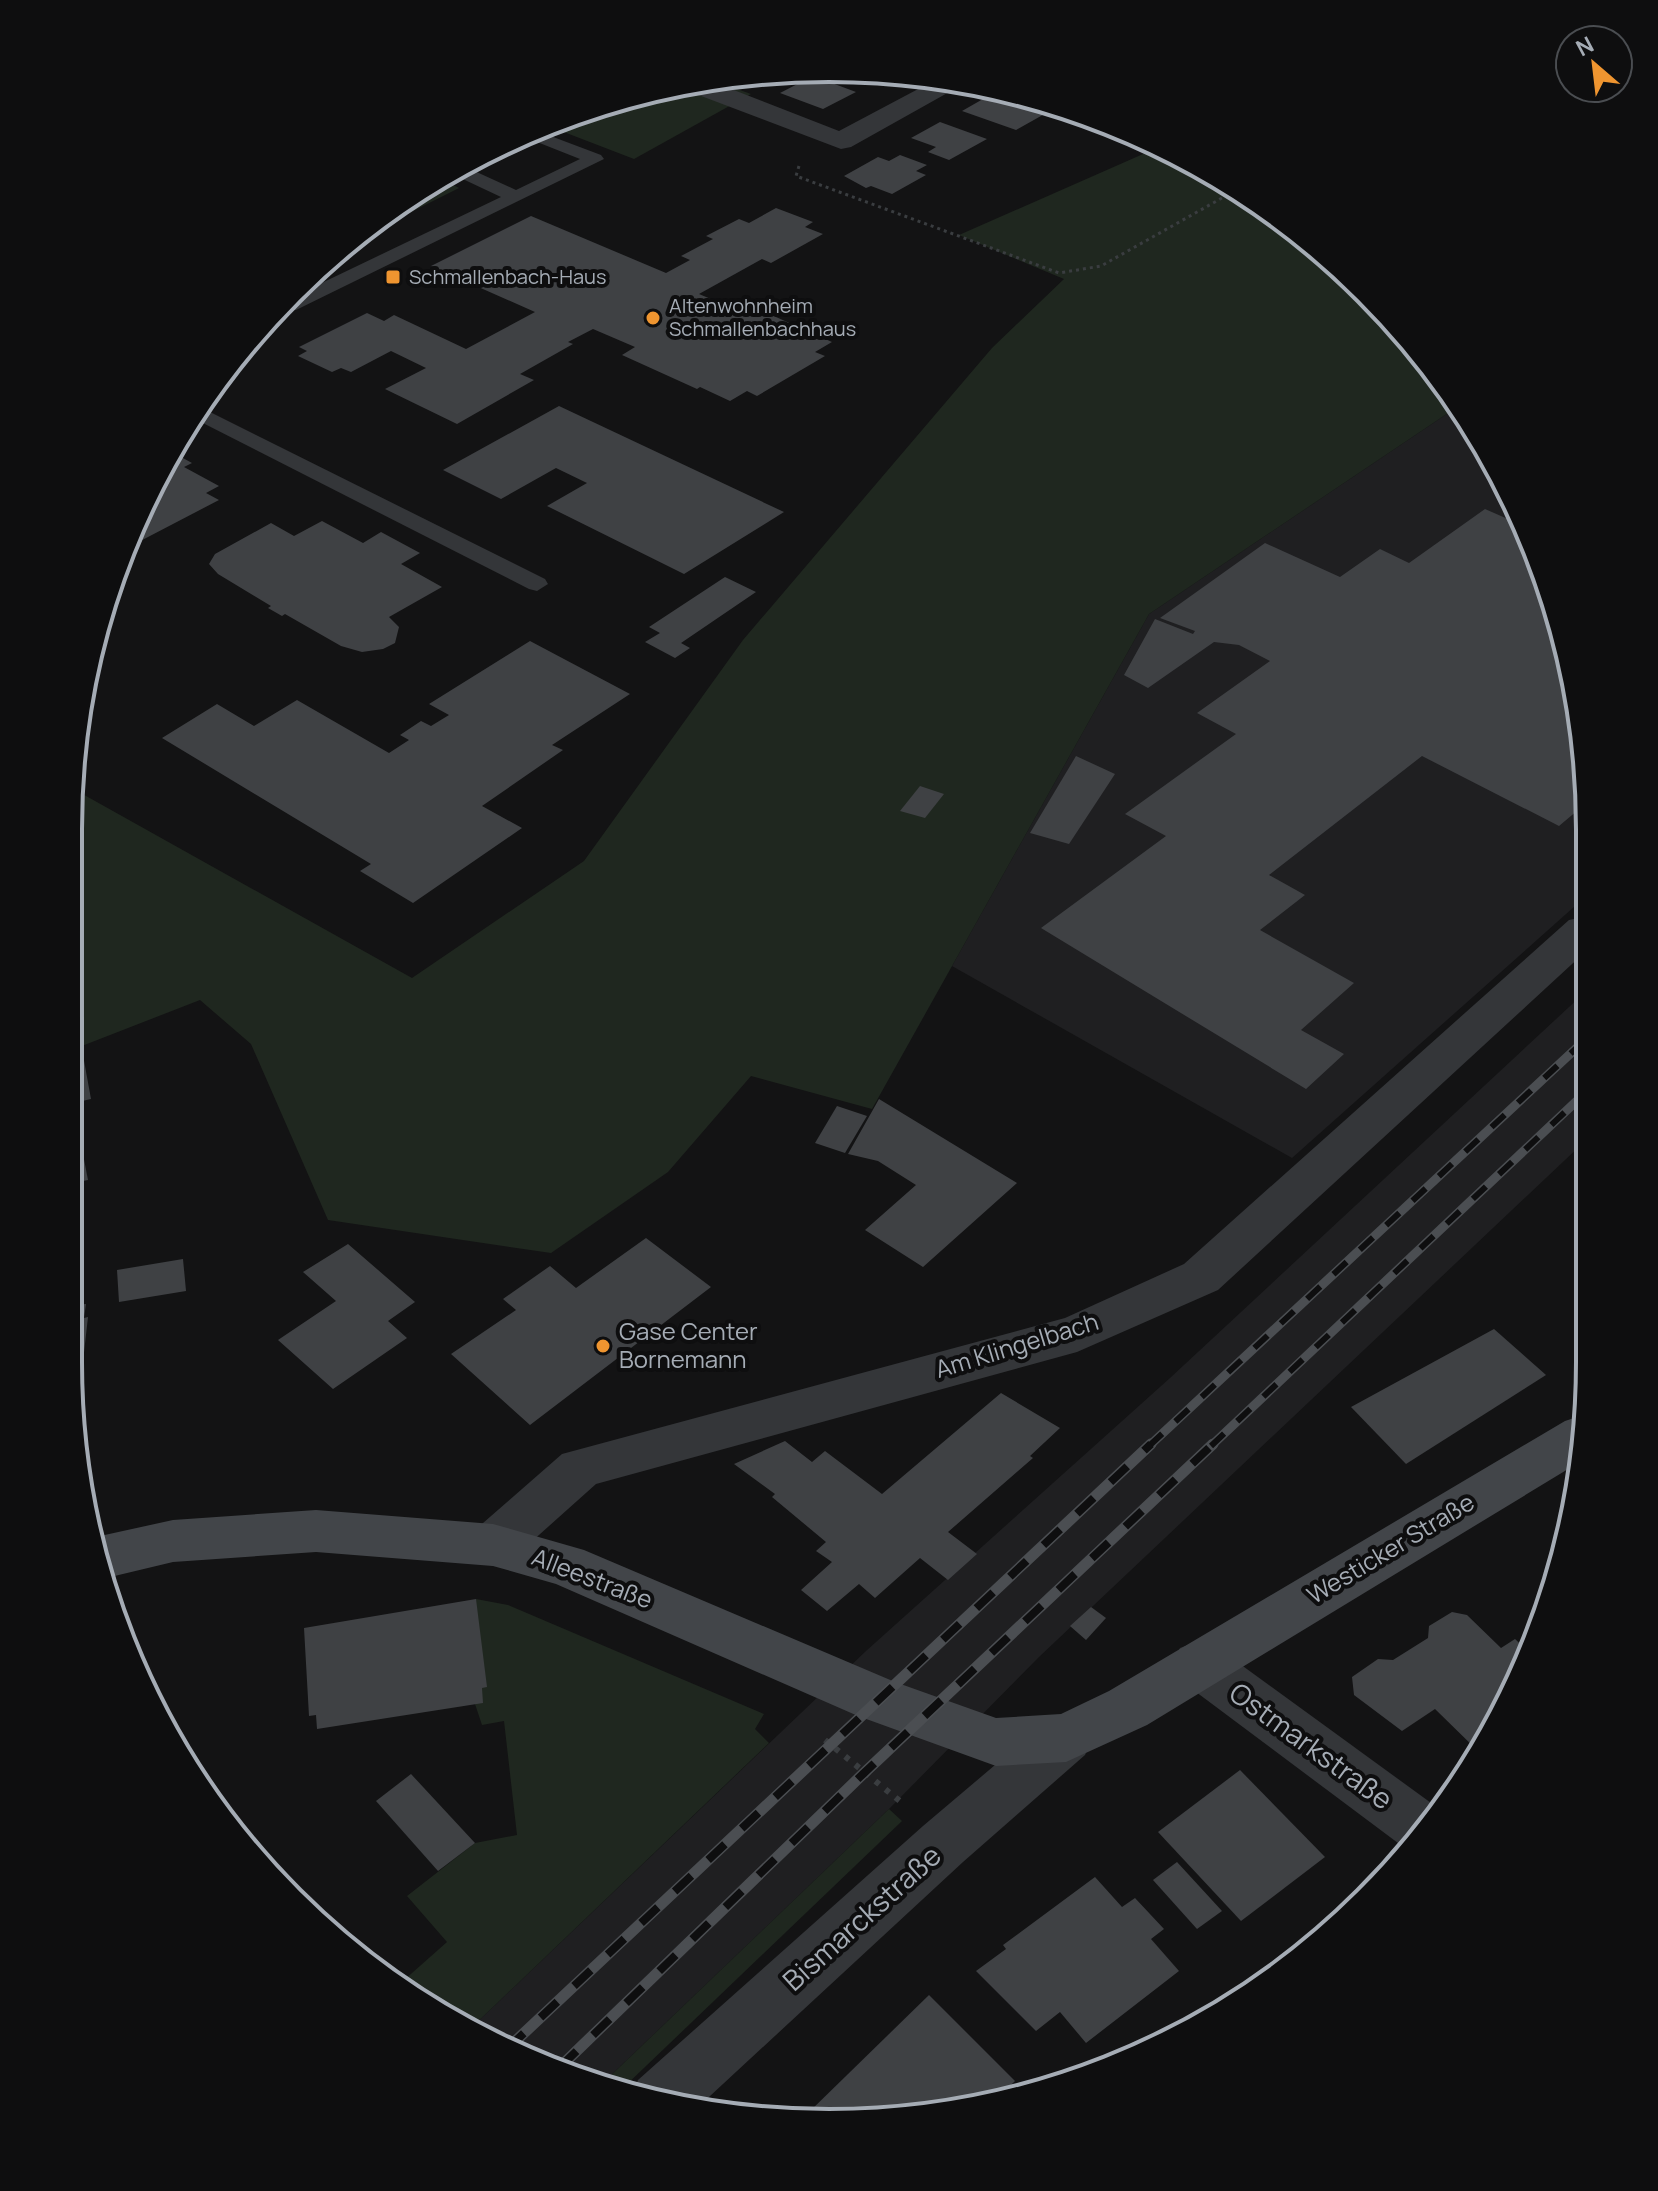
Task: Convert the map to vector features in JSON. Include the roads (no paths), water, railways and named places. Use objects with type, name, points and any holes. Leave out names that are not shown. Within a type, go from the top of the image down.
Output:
[{"type":"main road","name":"Westicker Straße","points":[[1066,1738],[1128,1708],[1571,1442]]},
{"type":"main road","name":"Alleestraße","points":[[107,1556],[173,1541],[316,1531],[493,1545],[566,1565],[865,1694],[996,1742],[1066,1738]]},
{"type":"street","points":[[713,91],[841,141],[937,90]]},
{"type":"street","name":"Am Klingelbach","points":[[493,1545],[580,1468],[1077,1333],[1201,1277],[1576,937]]},
{"type":"street","name":"Ostmarkstraße","points":[[1199,1664],[1416,1824]]},
{"type":"street","name":"Bismarckstraße","points":[[670,2092],[943,1844],[1066,1738]]},
{"type":"lane","points":[[303,299],[595,159],[543,139]]},
{"type":"lane","points":[[469,175],[516,197]]},
{"type":"lane","points":[[206,417],[537,584]]},
{"type":"railway","points":[[1149,1446],[1576,1049]]},
{"type":"railway","points":[[1211,1446],[1576,1102]]},
{"type":"railway","points":[[517,2040],[1151,1444]]},
{"type":"railway","points":[[567,2061],[863,1774],[1213,1444]]},
{"type":"place","name":"Schmallenbach-Haus","points":[[393,277]]},
{"type":"place","name":"Altenwohnheim Schmallenbachhaus","points":[[653,318]]},
{"type":"place","name":"Gase Center Bornemann","points":[[603,1346]]}]
